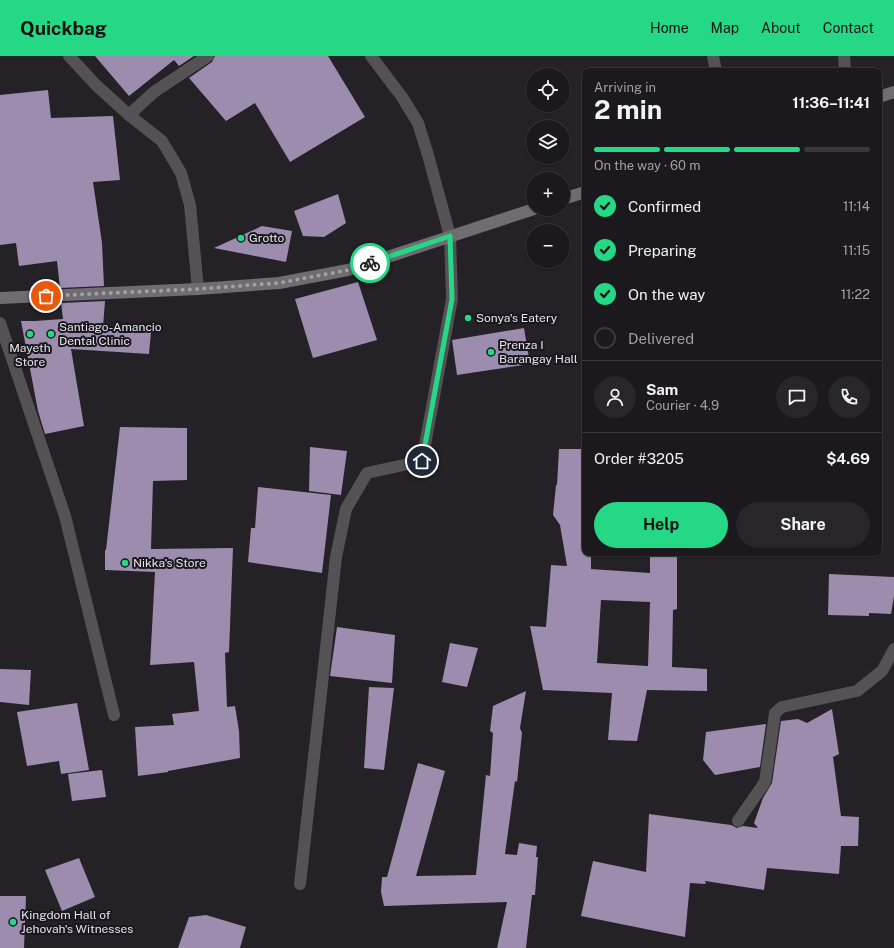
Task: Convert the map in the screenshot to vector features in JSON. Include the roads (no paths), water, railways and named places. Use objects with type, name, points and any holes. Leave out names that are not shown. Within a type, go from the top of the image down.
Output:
[{"type":"main road","points":[[882,96],[894,92]]},
{"type":"main road","points":[[570,197],[582,193]]},
{"type":"main road","points":[[0,298],[198,289],[279,283],[348,270],[526,212]]},
{"type":"street","points":[[69,56],[96,85],[129,115],[162,141],[181,173],[190,205],[198,289]]},
{"type":"street","points":[[129,115],[154,92],[208,56]]},
{"type":"street","points":[[300,884],[336,557],[346,509],[367,473],[422,461],[452,299],[450,236],[418,124],[402,97],[371,56]]},
{"type":"street","points":[[713,56],[715,68]]},
{"type":"street","points":[[844,56],[845,68]]},
{"type":"street","points":[[0,323],[65,516],[114,715]]},
{"type":"street","points":[[738,821],[765,782],[775,713],[782,707],[856,691],[882,671],[894,650]]},
{"type":"place","name":"Grotto","points":[[241,238]]},
{"type":"place","name":"Sonya's Eatery","points":[[468,318]]},
{"type":"place","name":"Mayeth Store","points":[[30,334]]},
{"type":"place","name":"Santiago-Amancio Dental Clinic","points":[[51,334]]},
{"type":"place","name":"Prenza I Barangay Hall","points":[[491,352]]},
{"type":"place","name":"Nikka's Store","points":[[125,563]]},
{"type":"place","name":"Kingdom Hall of Jehovah's Witnesses","points":[[13,922]]}]
